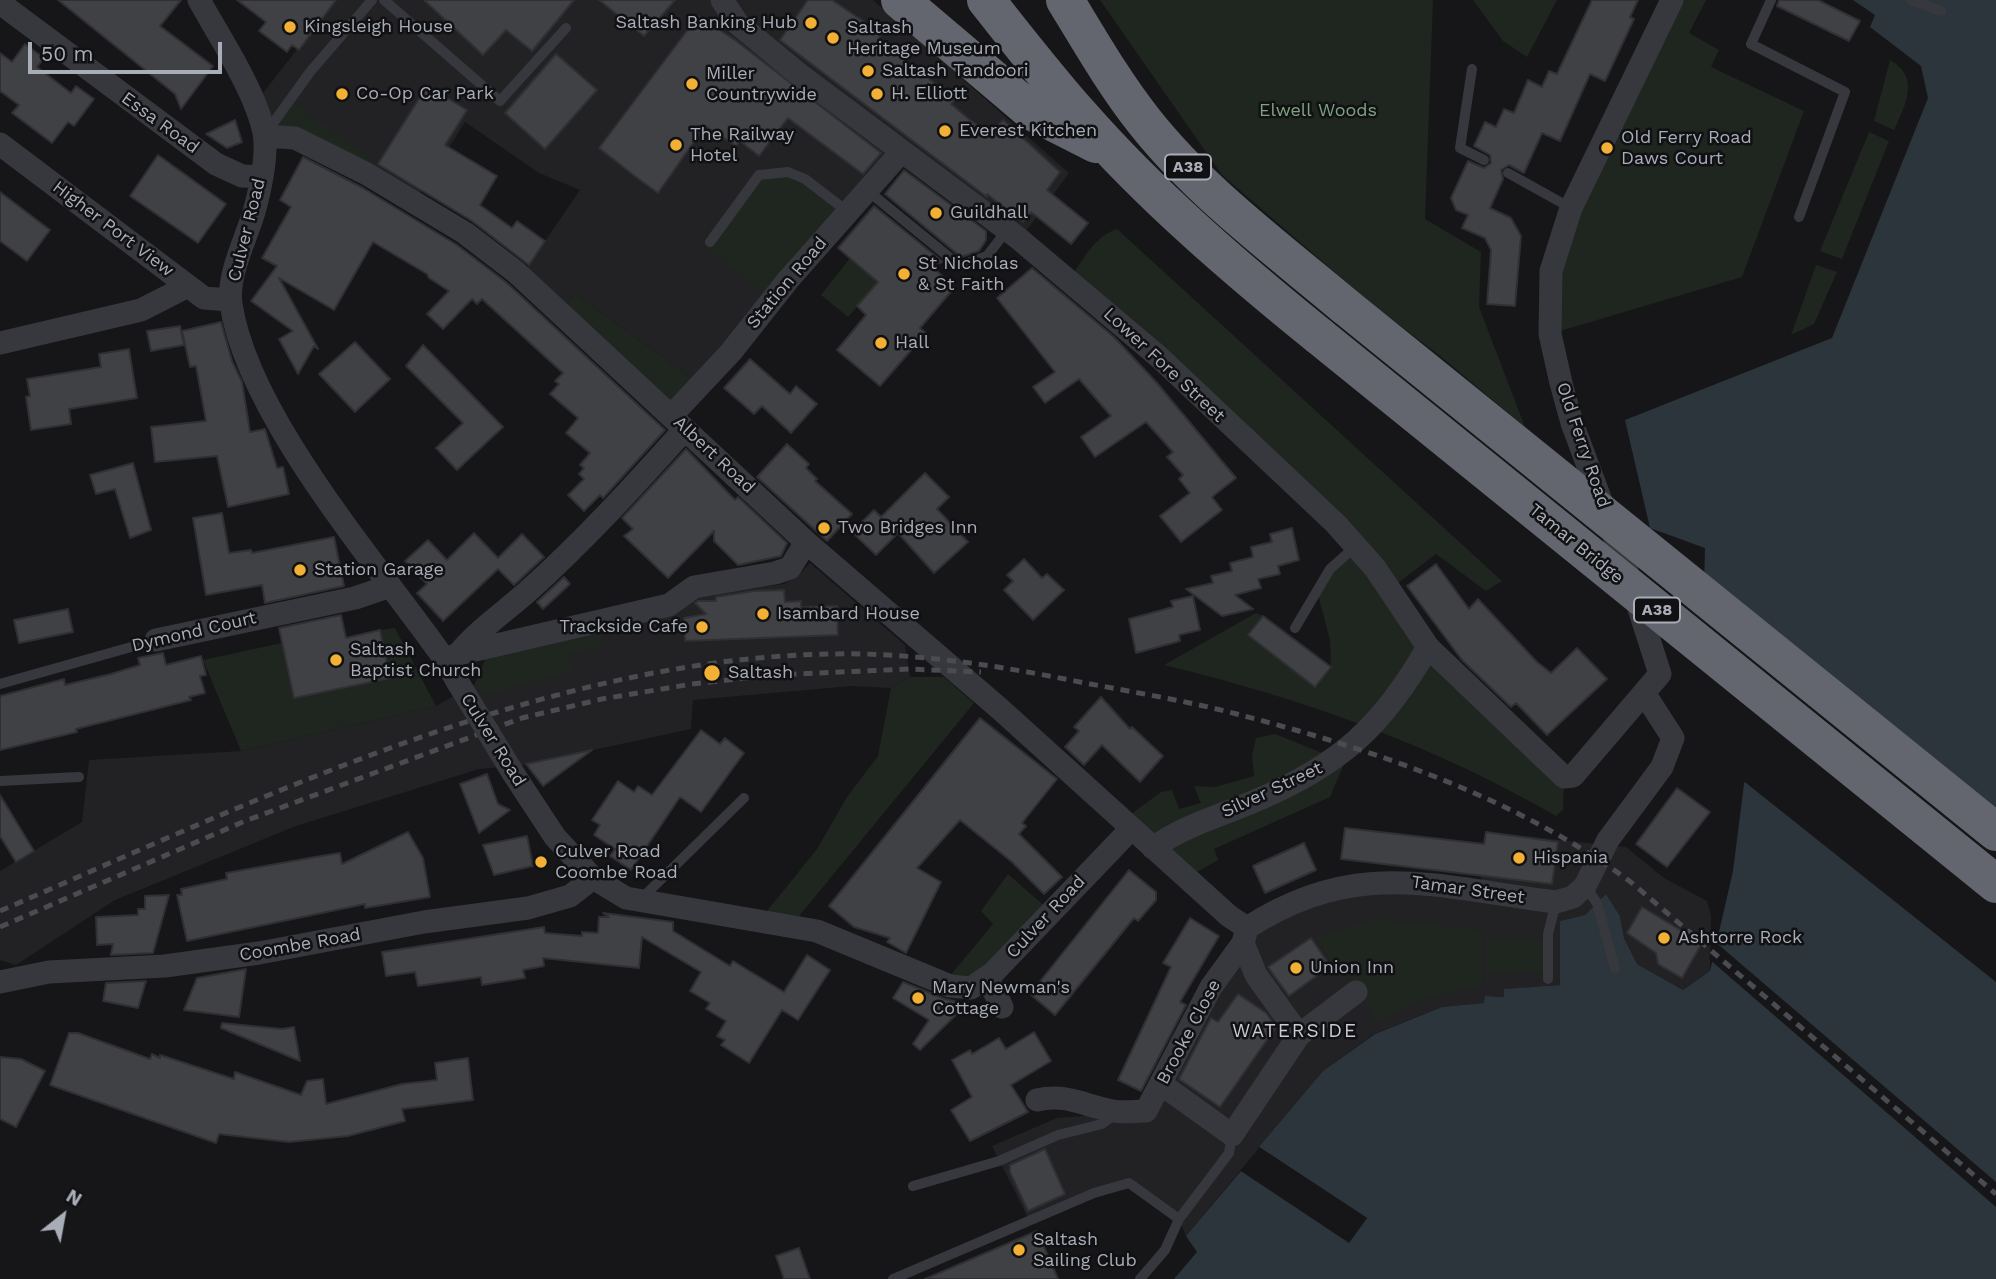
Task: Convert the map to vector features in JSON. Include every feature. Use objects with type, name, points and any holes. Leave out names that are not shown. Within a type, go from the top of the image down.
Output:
[{"type":"highway","name":"A38","points":[[900,0],[1031,111],[1116,154]]},
{"type":"highway","name":"A38","points":[[986,0],[1080,116],[1116,154]]},
{"type":"highway","name":"A38","points":[[1065,0],[1108,71],[1145,123],[1227,208],[1996,832]]},
{"type":"highway","name":"Tamar Bridge","points":[[1116,154],[1267,294],[1996,884]]},
{"type":"street","name":"Culver Road","points":[[200,0],[255,103],[265,136],[261,177],[230,300],[235,324],[252,370],[278,423],[390,586],[452,657],[457,681],[555,837],[593,878],[626,898],[817,931],[950,986],[971,988],[987,977],[1131,829]]},
{"type":"street","name":"Lower Fore Street","points":[[722,0],[738,24],[800,75],[1007,230],[1159,357],[1356,547],[1381,577],[1427,647],[1563,777]]},
{"type":"street","name":"Old Ferry Road","points":[[1563,777],[1573,776],[1660,674],[1625,565],[1572,423],[1550,334],[1551,271],[1571,208],[1672,0]]},
{"type":"street","name":"Essa Road","points":[[0,3],[216,164],[243,176],[261,177]]},
{"type":"street","name":"Albert Road","points":[[265,136],[295,138],[329,154],[465,233],[544,296],[806,542],[1010,718],[1131,829]]},
{"type":"street","name":"Higher Port View","points":[[0,144],[204,298],[230,300]]},
{"type":"street","name":"Station Road","points":[[452,657],[474,635],[527,592],[612,510],[788,279],[902,151]]},
{"type":"street","points":[[0,343],[141,310],[188,286]]},
{"type":"street","points":[[452,657],[669,604],[694,587],[775,573],[790,568],[806,542]]},
{"type":"street","name":"Dymond Court","points":[[156,640],[355,598],[390,586]]},
{"type":"street","name":"Silver Street","points":[[1153,848],[1172,834],[1256,801],[1337,759],[1375,724],[1405,687],[1427,647]]},
{"type":"street","points":[[1556,902],[1573,897],[1586,886],[1608,840],[1662,767],[1672,737],[1644,693]]},
{"type":"street","points":[[1131,829],[1230,916],[1245,935],[1256,975],[1299,1035]]},
{"type":"street","name":"Coombe Road","points":[[0,982],[48,972],[165,967],[259,953],[424,922],[528,908],[570,896],[593,878]]},
{"type":"street","name":"Tamar Street","points":[[1245,935],[1271,912],[1322,894],[1386,881],[1420,881],[1556,902]]},
{"type":"street","name":"Brooke Close","points":[[1117,1112],[1146,1111],[1211,986],[1245,935]]},
{"type":"street","points":[[987,977],[1002,1007]]},
{"type":"street","points":[[1161,1084],[1232,1135],[1299,1035],[1356,992]]},
{"type":"street","points":[[1037,1100],[1051,1097],[1071,1098],[1117,1112]]},
{"type":"lane","points":[[265,136],[289,99],[372,0]]},
{"type":"lane","points":[[384,0],[500,101],[566,28]]},
{"type":"lane","points":[[1772,0],[1751,44],[1845,92],[1800,217]]},
{"type":"lane","points":[[1912,0],[1941,11]]},
{"type":"lane","points":[[1472,69],[1460,148],[1484,160]]},
{"type":"lane","points":[[710,242],[759,175],[788,172],[804,179],[848,212]]},
{"type":"lane","points":[[1508,173],[1571,208]]},
{"type":"lane","points":[[868,191],[960,266],[987,256],[1007,230]]},
{"type":"lane","points":[[1296,628],[1330,569],[1356,547]]},
{"type":"lane","name":"Dymond Court","points":[[0,684],[156,640]]},
{"type":"lane","points":[[0,781],[79,777]]},
{"type":"lane","points":[[639,901],[744,797]]},
{"type":"lane","points":[[1586,886],[1597,903],[1615,968]]},
{"type":"lane","points":[[1548,979],[1548,934],[1556,902]]},
{"type":"lane","points":[[913,1186],[999,1161],[1058,1135],[1102,1124],[1117,1112]]},
{"type":"lane","points":[[1140,1279],[1165,1250],[1179,1219],[1230,1153],[1232,1135]]},
{"type":"lane","points":[[893,1279],[1094,1193],[1129,1183],[1179,1219]]},
{"type":"shaded area","points":[[336,0],[873,0],[1069,173],[1018,238],[902,151],[701,385],[576,294],[560,311],[521,276],[580,190],[539,173],[465,122],[414,203],[295,138],[255,103]]},
{"type":"shaded area","points":[[1853,0],[1996,0],[1996,1279],[1174,1279],[1197,1252],[1186,1236],[1241,1171],[1349,1242],[1367,1218],[1259,1147],[1323,1071],[1375,1034],[1442,1007],[1484,1003],[1485,996],[1504,997],[1504,989],[1560,985],[1560,921],[1585,915],[1606,894],[1620,916],[1624,938],[1637,964],[1683,990],[1710,971],[1733,871],[1744,784],[1765,707],[1704,589],[1705,548],[1650,528],[1625,420],[1832,338],[1928,98],[1921,66],[1870,27],[1875,15]]},
{"type":"shaded area","points":[[810,563],[905,645],[910,677],[891,688],[852,686],[693,700],[691,729],[523,765],[479,769],[296,826],[115,900],[16,965],[0,960],[0,871],[82,822],[89,760],[241,751],[436,706],[475,684],[487,655],[696,596],[784,584],[800,574]]},
{"type":"shaded area","points":[[1486,832],[1626,847],[1664,878],[1707,901],[1711,916],[1710,971],[1683,990],[1637,964],[1624,938],[1620,916],[1606,894],[1585,915],[1560,921],[1560,985],[1505,989],[1505,997],[1485,996],[1485,1003],[1442,1007],[1374,1034],[1323,1071],[1186,1236],[1179,1219],[1129,1183],[1029,1220],[992,1146],[1057,1118],[1146,1111],[1259,920],[1340,888],[1485,890],[1480,874]]},
{"type":"green space","name":"Elwell Woods","points":[[1100,0],[1433,0],[1425,219],[1481,252],[1479,307],[1525,427],[1439,355],[1374,306],[1222,175]]},
{"type":"green space","points":[[1473,0],[1557,0],[1527,57],[1503,41]]},
{"type":"green space","points":[[1673,0],[1706,0],[1689,33],[1719,50],[1711,67],[1804,111],[1742,277],[1550,334],[1551,275]]},
{"type":"green space","points":[[1890,60],[1900,67],[1908,83],[1906,102],[1894,130],[1874,121]]},
{"type":"green space","points":[[289,99],[370,157],[362,171],[265,136]]},
{"type":"green space","points":[[1869,132],[1889,141],[1842,259],[1820,251]]},
{"type":"green space","points":[[788,172],[848,212],[772,300],[706,248],[759,175]]},
{"type":"green space","points":[[1117,229],[1502,581],[1486,591],[1436,554],[1390,589],[1564,777],[1563,810],[1556,816],[1462,767],[1366,726],[1267,693],[1164,665],[1256,613],[1263,616],[1248,636],[1316,686],[1331,667],[1330,640],[1317,591],[1356,546],[1071,277],[1096,242]]},
{"type":"green space","points":[[850,258],[878,282],[848,317],[821,295]]},
{"type":"green space","points":[[1816,265],[1837,272],[1814,324],[1791,335]]},
{"type":"green space","points":[[576,294],[701,385],[672,415],[560,311]]},
{"type":"green space","points":[[395,628],[436,706],[241,751],[203,660],[282,643],[294,698],[390,678],[380,630]]},
{"type":"green space","points":[[598,628],[604,646],[569,653],[572,671],[483,696],[475,684],[487,655]]},
{"type":"green space","points":[[910,677],[944,677],[974,703],[791,926],[759,921],[817,849],[847,797],[878,756],[891,688]]},
{"type":"green space","points":[[1275,734],[1337,759],[1352,745],[1330,797],[1214,849],[1218,860],[1187,878],[1122,821],[1161,792],[1172,790],[1179,809],[1201,803],[1194,786],[1215,787],[1254,776],[1252,756],[1256,738]]},
{"type":"green space","points":[[1008,874],[1050,911],[993,973],[944,983],[993,924],[981,911]]},
{"type":"green space","points":[[1376,919],[1483,930],[1482,986],[1434,996],[1377,1021],[1342,968],[1337,968],[1316,937]]},
{"type":"green space","points":[[1487,937],[1543,941],[1544,972],[1487,973]]},
{"type":"pier","points":[[1704,596],[1996,832],[1996,982],[1741,779],[1761,707]]},
{"type":"pier","points":[[1713,940],[1996,1182],[1996,1207],[1709,959]]},
{"type":"pier","points":[[1259,1147],[1367,1218],[1349,1243],[1241,1171],[1243,1168],[1348,1238],[1362,1219],[1257,1150]]},
{"type":"building","points":[[58,0],[181,0],[160,26],[213,66],[181,109],[175,94]]},
{"type":"building","name":"Kingsleigh House","points":[[237,0],[336,0],[299,50],[292,45],[287,52],[259,31],[266,22]]},
{"type":"building","points":[[424,0],[574,0],[532,51],[506,30],[483,55]]},
{"type":"building","points":[[599,0],[675,0],[644,36]]},
{"type":"building","points":[[808,0],[832,0],[882,34],[878,39],[955,99],[951,104],[970,120],[990,135],[1003,120],[1060,172],[1047,190],[1088,223],[1071,244],[1031,212],[1023,222],[987,194],[987,197],[780,40]]},
{"type":"building","points":[[1592,0],[1638,0],[1630,17],[1634,19],[1605,81],[1590,74],[1560,141],[1542,133],[1524,173],[1509,165],[1501,170],[1503,179],[1490,208],[1511,218],[1521,236],[1515,306],[1487,304],[1491,250],[1485,238],[1462,228],[1468,215],[1456,210],[1451,198],[1468,161],[1484,168],[1491,163],[1490,155],[1474,146],[1485,122],[1496,127],[1504,109],[1514,113],[1528,80],[1542,87],[1549,71],[1557,74]]},
{"type":"building","points":[[1779,0],[1818,0],[1860,21],[1849,41],[1777,6]]},
{"type":"building","points":[[698,16],[735,40],[881,153],[863,174],[788,118],[759,156],[740,141],[736,146],[705,126],[658,193],[636,177],[599,148]]},
{"type":"building","points":[[25,44],[44,58],[37,67],[71,93],[76,86],[94,99],[74,126],[68,122],[52,143],[12,113],[19,105],[0,91],[0,53],[12,62]]},
{"type":"building","points":[[556,54],[597,90],[545,149],[505,113]]},
{"type":"building","points":[[427,86],[467,110],[445,145],[497,176],[480,205],[512,228],[517,221],[545,241],[529,265],[472,221],[378,164]]},
{"type":"building","points":[[235,120],[242,142],[227,148],[206,134]]},
{"type":"building","points":[[158,155],[226,204],[198,243],[130,196]]},
{"type":"building","points":[[303,157],[363,188],[457,245],[507,283],[665,430],[603,498],[600,495],[584,511],[568,495],[584,479],[579,474],[584,468],[580,465],[590,453],[566,433],[578,418],[550,394],[559,384],[555,381],[563,373],[482,299],[477,304],[472,299],[443,329],[427,314],[449,291],[427,274],[373,242],[334,310],[279,278],[318,349],[314,346],[298,374],[279,339],[293,331],[251,301],[277,266],[262,258],[291,207],[280,200]]},
{"type":"building","name":"Guildhall","points":[[904,170],[986,231],[986,240],[979,251],[961,257],[885,194]]},
{"type":"building","points":[[0,192],[50,230],[27,261],[0,241]]},
{"type":"building","points":[[874,206],[943,262],[930,265],[955,287],[920,328],[926,333],[880,386],[837,350],[866,315],[857,306],[878,282],[838,248]]},
{"type":"building","points":[[1032,268],[1114,337],[1157,383],[1236,478],[1212,497],[1222,510],[1181,542],[1160,516],[1190,493],[1179,479],[1183,475],[1167,457],[1173,452],[1146,422],[1095,457],[1081,437],[1111,416],[1079,379],[1045,403],[1033,387],[1055,372],[997,298]]},
{"type":"building","points":[[221,322],[232,361],[242,382],[250,432],[265,429],[277,468],[283,467],[289,494],[228,507],[217,456],[155,462],[151,427],[206,421],[196,366],[190,367],[182,331]]},
{"type":"building","points":[[180,326],[184,345],[151,351],[147,331]]},
{"type":"building","points":[[355,342],[390,379],[355,412],[319,374]]},
{"type":"building","points":[[423,345],[503,427],[457,470],[436,448],[463,423],[406,366]]},
{"type":"building","points":[[129,349],[137,398],[69,409],[71,424],[31,430],[26,397],[30,396],[27,379],[101,367],[99,354]]},
{"type":"building","points":[[750,359],[790,394],[796,386],[817,404],[791,433],[762,406],[754,414],[724,388]]},
{"type":"building","points":[[787,444],[809,464],[806,468],[817,479],[815,481],[852,514],[827,541],[757,477]]},
{"type":"building","points":[[686,449],[735,500],[738,497],[787,543],[781,556],[738,565],[714,541],[714,531],[668,578],[624,536],[633,529],[622,518]]},
{"type":"building","points":[[133,463],[151,530],[130,538],[115,489],[96,494],[90,475]]},
{"type":"building","points":[[925,473],[949,497],[937,509],[968,542],[934,573],[898,533],[876,555],[852,532],[874,510],[881,517]]},
{"type":"building","points":[[222,513],[229,553],[251,550],[252,553],[334,537],[344,586],[265,603],[262,585],[206,595],[193,518]]},
{"type":"building","points":[[1292,528],[1299,560],[1278,566],[1280,574],[1258,579],[1261,588],[1235,595],[1253,609],[1222,616],[1186,589],[1213,583],[1211,576],[1232,571],[1230,563],[1253,557],[1251,547],[1272,542],[1270,534]]},
{"type":"building","points":[[474,533],[498,558],[522,534],[544,557],[514,585],[498,569],[443,621],[417,593],[427,584],[405,561],[428,540],[447,560]]},
{"type":"building","points":[[1024,559],[1042,578],[1047,574],[1064,590],[1033,620],[1004,590],[1013,581],[1007,575]]},
{"type":"building","points":[[1436,564],[1469,609],[1478,599],[1537,662],[1551,673],[1577,648],[1607,679],[1547,735],[1516,703],[1511,707],[1462,660],[1407,586]]},
{"type":"building","points":[[564,577],[570,584],[543,609],[537,602]]},
{"type":"building","name":"Isambard House","points":[[784,590],[785,602],[801,601],[801,607],[837,606],[838,635],[685,641],[684,618],[706,614],[695,603],[698,601],[716,601],[716,597],[754,591]]},
{"type":"building","points":[[1193,596],[1200,630],[1179,635],[1180,641],[1136,653],[1129,619],[1173,607],[1171,601]]},
{"type":"building","points":[[68,609],[73,632],[19,643],[14,620]]},
{"type":"building","name":"Saltash Baptist Church","points":[[341,615],[346,638],[380,630],[390,678],[294,698],[279,628]]},
{"type":"building","points":[[1263,616],[1331,667],[1315,687],[1248,635]]},
{"type":"building","points":[[163,653],[166,665],[201,656],[206,675],[200,676],[205,693],[189,697],[191,700],[76,729],[77,732],[0,750],[0,696],[64,679],[65,685],[111,674],[140,665],[138,658]]},
{"type":"building","points":[[1101,697],[1130,729],[1132,727],[1163,756],[1140,782],[1102,745],[1084,765],[1065,747],[1079,731],[1074,727]]},
{"type":"building","points":[[980,718],[1057,779],[1022,823],[1026,826],[1019,834],[1062,877],[1044,894],[1012,862],[960,820],[917,868],[941,882],[906,953],[887,942],[890,938],[854,927],[829,906]]},
{"type":"building","points":[[701,730],[720,744],[725,738],[744,753],[701,812],[680,797],[631,870],[610,856],[615,849],[594,835],[600,825],[592,820],[618,781],[634,792],[638,786],[652,795]]},
{"type":"building","points":[[592,750],[543,786],[526,764]]},
{"type":"building","points":[[487,774],[498,804],[510,810],[479,833],[460,784]]},
{"type":"building","points":[[1677,788],[1710,812],[1667,867],[1636,844]]},
{"type":"building","points":[[0,795],[34,851],[16,862],[0,836]]},
{"type":"building","points":[[1345,828],[1484,844],[1486,832],[1558,842],[1552,884],[1341,859]]},
{"type":"building","points":[[408,832],[423,858],[430,897],[365,908],[365,904],[187,941],[177,895],[182,895],[181,889],[227,879],[226,873],[340,853],[342,864]]},
{"type":"building","points":[[527,836],[533,866],[494,875],[483,845]]},
{"type":"building","points":[[1304,843],[1316,870],[1265,893],[1253,866]]},
{"type":"building","points":[[1129,870],[1156,892],[1156,900],[1138,921],[1134,918],[1055,1015],[1030,994]]},
{"type":"building","points":[[169,895],[153,953],[111,955],[113,944],[97,945],[96,917],[138,915],[138,909],[145,909],[145,896]]},
{"type":"building","name":"Ashtorre Rock","points":[[1642,907],[1702,943],[1682,978],[1658,964],[1656,953],[1627,933]]},
{"type":"building","points":[[603,913],[673,922],[673,931],[730,966],[733,961],[784,992],[807,955],[830,970],[798,1020],[782,1010],[749,1063],[721,1045],[725,1040],[717,1036],[726,1021],[706,1009],[710,1003],[690,991],[701,972],[642,937],[639,968],[543,958],[544,966],[523,970],[525,978],[482,985],[481,977],[418,986],[415,972],[386,976],[382,952],[544,927],[545,933],[582,936],[582,932],[598,933],[599,917],[609,917]]},
{"type":"building","points":[[1190,918],[1219,936],[1180,1002],[1186,1005],[1141,1091],[1118,1080],[1171,967],[1163,963]]},
{"type":"building","name":"Union Inn","points":[[1311,938],[1330,966],[1289,996],[1268,967]]},
{"type":"building","points":[[246,969],[239,1017],[184,1010],[197,978]]},
{"type":"building","points":[[146,981],[138,1008],[103,1001],[106,983]]},
{"type":"building","points":[[903,982],[945,999],[967,1004],[920,1050],[913,1044],[929,1020],[893,998]]},
{"type":"building","points":[[1238,994],[1266,1013],[1276,1027],[1220,1107],[1179,1079],[1211,1018],[1218,1022]]},
{"type":"building","points":[[222,1023],[282,1029],[294,1027],[300,1061],[221,1028]]},
{"type":"building","points":[[1034,1032],[1051,1061],[1011,1085],[1028,1112],[970,1141],[951,1110],[972,1097],[952,1060],[970,1050],[972,1054],[999,1038],[1006,1049]]},
{"type":"building","points":[[69,1033],[78,1033],[150,1059],[152,1054],[160,1058],[160,1055],[234,1079],[235,1072],[301,1095],[307,1081],[323,1079],[326,1104],[402,1084],[437,1080],[435,1063],[468,1058],[473,1100],[402,1109],[405,1121],[348,1136],[289,1142],[219,1134],[216,1143],[50,1085]]},
{"type":"building","points":[[0,1057],[21,1059],[45,1071],[16,1127],[0,1119]]},
{"type":"building","points":[[1045,1149],[1065,1194],[1028,1211],[1010,1172],[1010,1165]]},
{"type":"building","name":"Saltash Sailing Club","points":[[1037,1231],[1058,1279],[925,1279]]},
{"type":"building","points":[[799,1248],[810,1279],[784,1279],[776,1256]]},
{"type":"railway","points":[[0,911],[312,778],[421,737],[530,702],[641,675],[752,659],[863,654],[974,664],[1175,700],[1282,726],[1439,778],[1539,825],[1587,852],[1632,883],[1996,1194]]},
{"type":"railway","points":[[0,927],[245,821],[522,718],[602,699],[692,684],[773,675],[909,669],[981,672]]},
{"type":"place","name":"Saltash Banking Hub","points":[[811,23]]},
{"type":"place","name":"Kingsleigh House","points":[[290,27]]},
{"type":"place","name":"Saltash Heritage Museum","points":[[833,38]]},
{"type":"place","name":"Saltash Tandoori","points":[[868,71]]},
{"type":"place","name":"Miller Countrywide","points":[[692,84]]},
{"type":"place","name":"Co-Op Car Park","points":[[342,94]]},
{"type":"place","name":"H. Elliott","points":[[877,94]]},
{"type":"place","name":"Everest Kitchen","points":[[945,131]]},
{"type":"place","name":"The Railway Hotel","points":[[676,145]]},
{"type":"place","name":"Old Ferry Road Daws Court","points":[[1607,148]]},
{"type":"place","name":"Guildhall","points":[[936,213]]},
{"type":"place","name":"St Nicholas & St Faith","points":[[904,274]]},
{"type":"place","name":"Hall","points":[[881,343]]},
{"type":"place","name":"Two Bridges Inn","points":[[824,528]]},
{"type":"place","name":"Station Garage","points":[[300,570]]},
{"type":"place","name":"Isambard House","points":[[763,614]]},
{"type":"place","name":"Trackside Cafe","points":[[702,627]]},
{"type":"place","name":"Saltash Baptist Church","points":[[336,660]]},
{"type":"place","name":"Saltash","points":[[712,673]]},
{"type":"place","name":"Hispania","points":[[1519,858]]},
{"type":"place","name":"Culver Road Coombe Road","points":[[541,862]]},
{"type":"place","name":"Ashtorre Rock","points":[[1664,938]]},
{"type":"place","name":"Union Inn","points":[[1296,968]]},
{"type":"place","name":"Mary Newman's Cottage","points":[[918,998]]},
{"type":"place","name":"Saltash Sailing Club","points":[[1019,1250]]},
{"type":"district","name":"WATERSIDE","points":[[1295,1031]]}]
